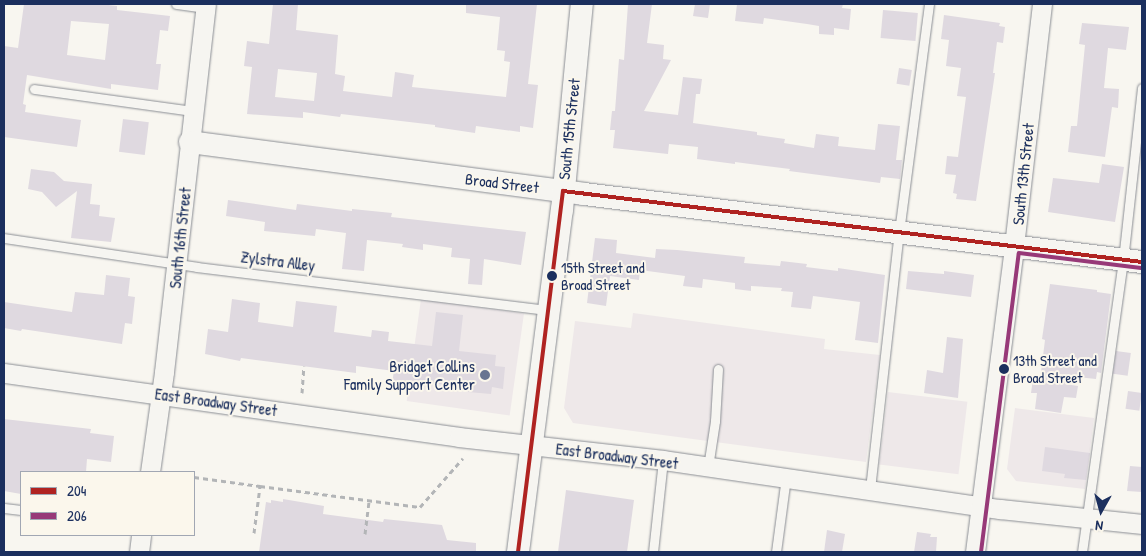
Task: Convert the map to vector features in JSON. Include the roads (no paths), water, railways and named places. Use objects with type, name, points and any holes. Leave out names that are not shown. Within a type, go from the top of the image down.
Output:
[{"type":"street","name":"South 15th Street","points":[[518,552],[563,191],[582,4]]},
{"type":"street","name":"South 13th Street","points":[[975,552],[1014,246],[1042,4]]},
{"type":"street","name":"South 16th Street","points":[[150,471],[177,263],[206,6]]},
{"type":"street","name":"Broad Street","points":[[190,142],[563,191],[1133,261]]},
{"type":"street","name":"East Broadway Street","points":[[4,373],[459,437],[663,460],[982,505],[1142,524]]},
{"type":"street","points":[[139,552],[141,536]]},
{"type":"lane","points":[[176,4],[206,6]]},
{"type":"lane","points":[[870,489],[899,232],[929,4]]},
{"type":"lane","points":[[1082,552],[1086,517],[1133,261],[1142,88]]},
{"type":"lane","points":[[34,89],[193,111]]},
{"type":"lane","name":"Zylstra Alley","points":[[4,238],[177,263],[548,310]]},
{"type":"lane","points":[[708,467],[715,421],[718,369]]},
{"type":"lane","points":[[653,552],[663,460]]},
{"type":"lane","points":[[776,552],[786,478]]},
{"type":"lane","points":[[4,508],[20,510]]},
{"type":"place","name":"15th Street and Broad Street","points":[[552,276]]},
{"type":"place","name":"13th Street and Broad Street","points":[[1004,369]]},
{"type":"place","name":"Bridget Collins Family Support Center","points":[[485,375]]}]
